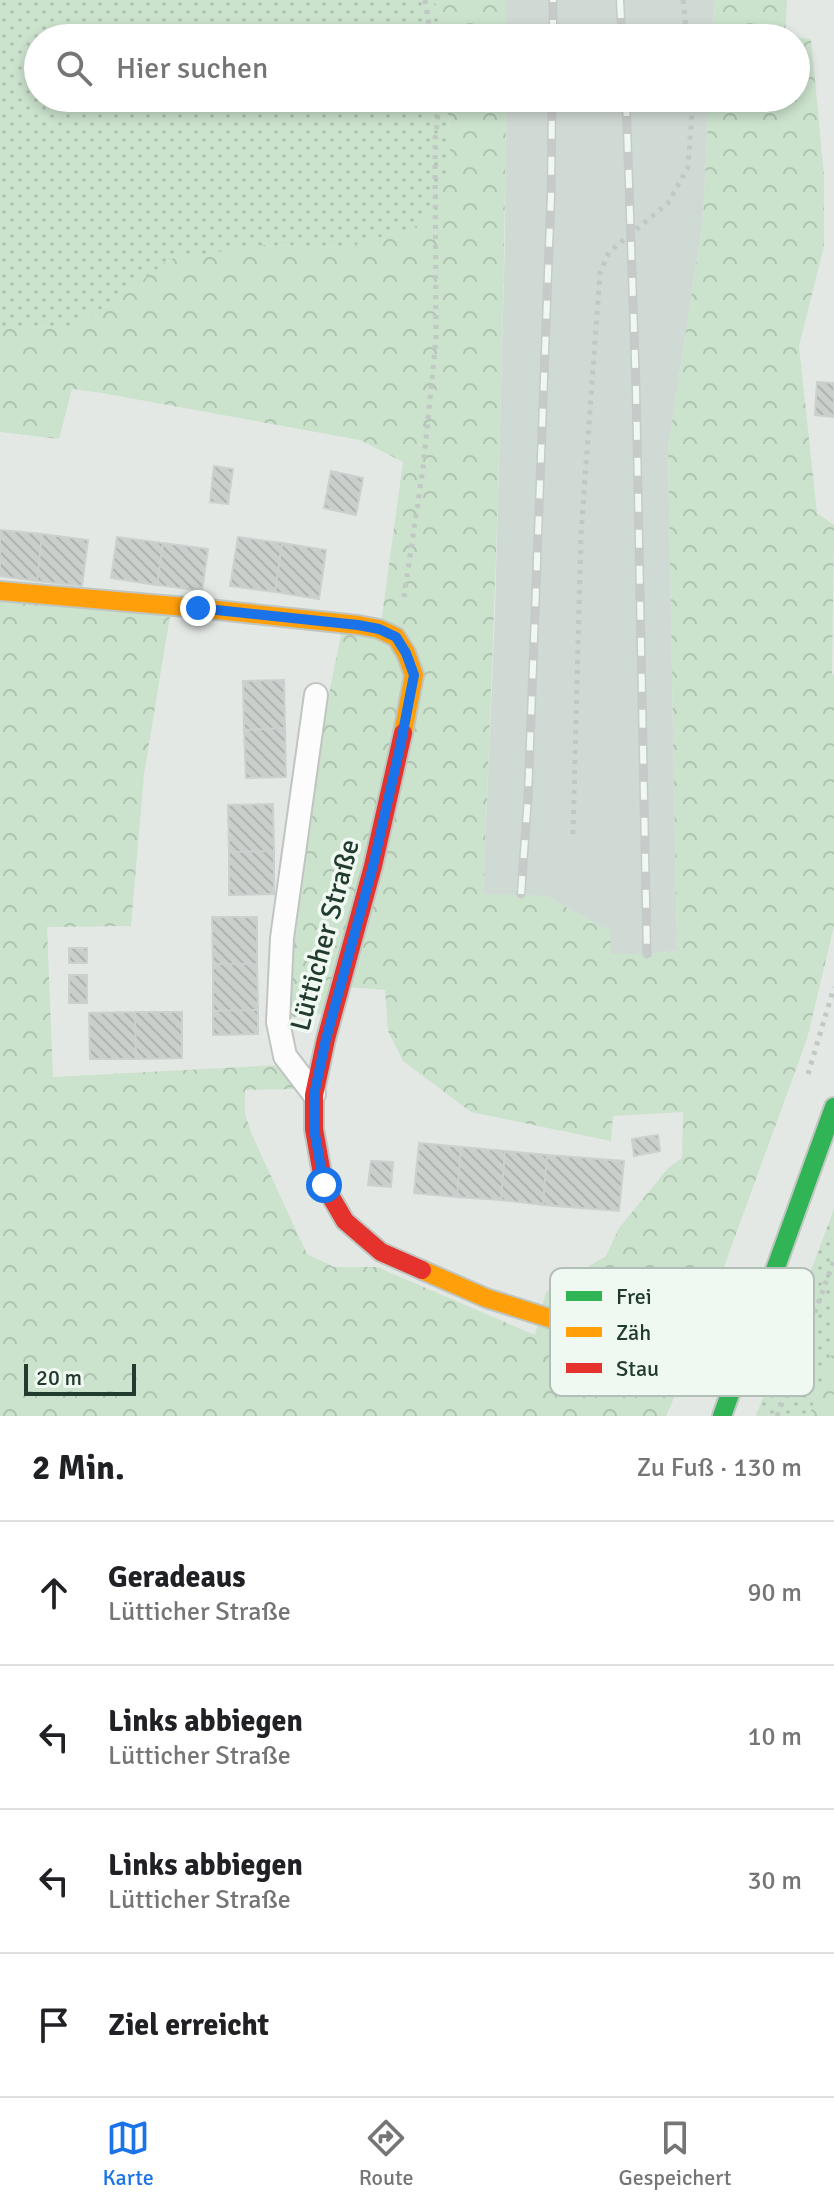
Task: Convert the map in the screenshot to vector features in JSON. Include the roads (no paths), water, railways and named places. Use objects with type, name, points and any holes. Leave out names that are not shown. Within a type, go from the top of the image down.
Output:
[{"type":"street","name":"Lütticher Straße","points":[[0,591],[358,625],[379,629],[396,637],[414,675],[373,866],[314,1095],[314,1129],[324,1185],[345,1221],[381,1252],[486,1298],[550,1318]]},
{"type":"street","points":[[777,1268],[834,1107]]},
{"type":"street","points":[[722,1416],[731,1396]]},
{"type":"lane","points":[[314,1095],[285,1056],[278,1022],[282,938],[316,695]]},
{"type":"railway","points":[[553,0],[553,24]]},
{"type":"railway","points":[[620,0],[621,24]]},
{"type":"railway","points":[[521,894],[528,796],[552,112]]},
{"type":"railway","points":[[626,112],[636,389],[647,954]]}]
